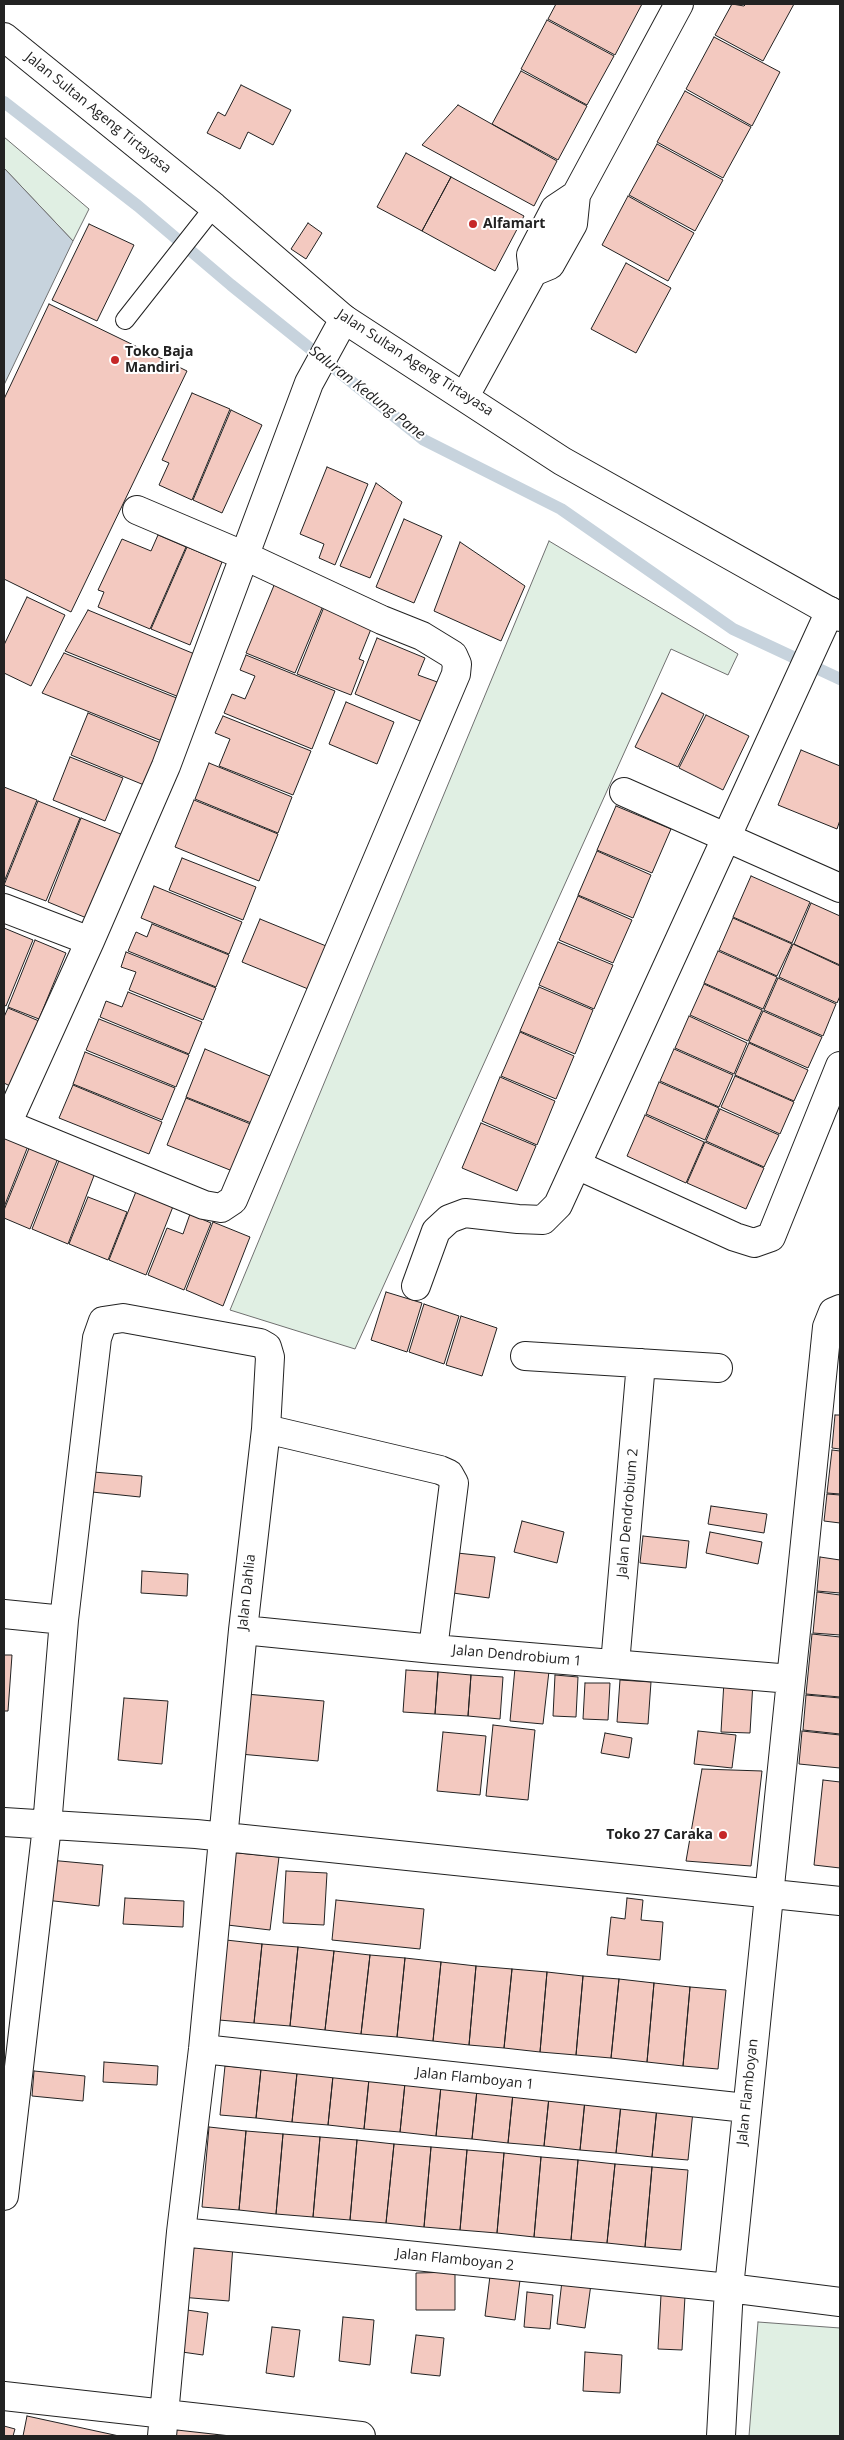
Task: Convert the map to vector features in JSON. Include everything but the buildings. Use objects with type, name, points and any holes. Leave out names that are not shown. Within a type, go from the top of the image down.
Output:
[{"type":"street","points":[[465,396],[533,272],[550,265],[573,224],[576,195],[678,4]]},
{"type":"street","name":"Jalan Sultan Ageng Tirtayasa","points":[[4,37],[207,215],[344,318],[562,461],[835,614]]},
{"type":"street","points":[[137,510],[245,556],[382,620],[422,636],[453,655],[458,664],[456,674],[233,1200],[221,1208],[204,1205],[6,1123],[90,942],[166,766],[245,556],[309,383],[344,318]]},
{"type":"street","points":[[416,1286],[436,1231],[449,1219],[465,1213],[543,1220],[558,1205],[817,640],[835,614]]},
{"type":"street","points":[[624,792],[840,888]]},
{"type":"street","points":[[4,908],[90,942]]},
{"type":"street","points":[[577,1165],[735,1237],[754,1243],[771,1237],[840,1066]]},
{"type":"street","name":"Jalan Flamboyan","points":[[721,2436],[729,2288],[746,2108],[826,1327],[833,1312],[840,1309]]},
{"type":"street","name":"Jalan Dahlia","points":[[64,1620],[97,1338],[103,1321],[123,1318],[260,1343],[267,1347],[270,1356],[266,1429],[243,1630],[203,2049],[181,2232],[162,2425]]},
{"type":"street","points":[[526,1356],[718,1368]]},
{"type":"street","name":"Jalan Dendrobium 2","points":[[615,1664],[641,1363]]},
{"type":"street","points":[[266,1429],[431,1467],[449,1474],[454,1483],[433,1649]]},
{"type":"street","points":[[4,1614],[64,1620],[47,1826],[14,2032],[4,2196]]},
{"type":"street","name":"Jalan Dendrobium 1","points":[[243,1630],[433,1649],[790,1679]]},
{"type":"street","points":[[4,1822],[196,1834],[840,1901]]},
{"type":"street","name":"Jalan Flamboyan 1","points":[[203,2049],[746,2108]]},
{"type":"street","name":"Jalan Flamboyan 2","points":[[181,2232],[729,2288],[840,2302]]},
{"type":"street","points":[[4,2396],[162,2425],[361,2436]]},
{"type":"lane","points":[[125,320],[207,215]]},
{"type":"green space","points":[[4,137],[89,209],[73,241],[4,168]]},
{"type":"green space","points":[[549,541],[738,654],[728,675],[671,649],[355,1349],[230,1310]]},
{"type":"green space","points":[[758,2322],[840,2328],[840,2436],[749,2436]]},
{"type":"shaded area","points":[[4,168],[73,241],[4,385]]},
{"type":"waterway","name":"Saluran Kedung Pane","points":[[4,102],[138,206],[231,285],[424,440],[561,509],[733,629],[840,679]]},
{"type":"place","name":"Alfamart","points":[[473,224]]},
{"type":"place","name":"Toko Baja Mandiri","points":[[115,360]]},
{"type":"place","name":"Toko 27 Caraka","points":[[723,1835]]}]
